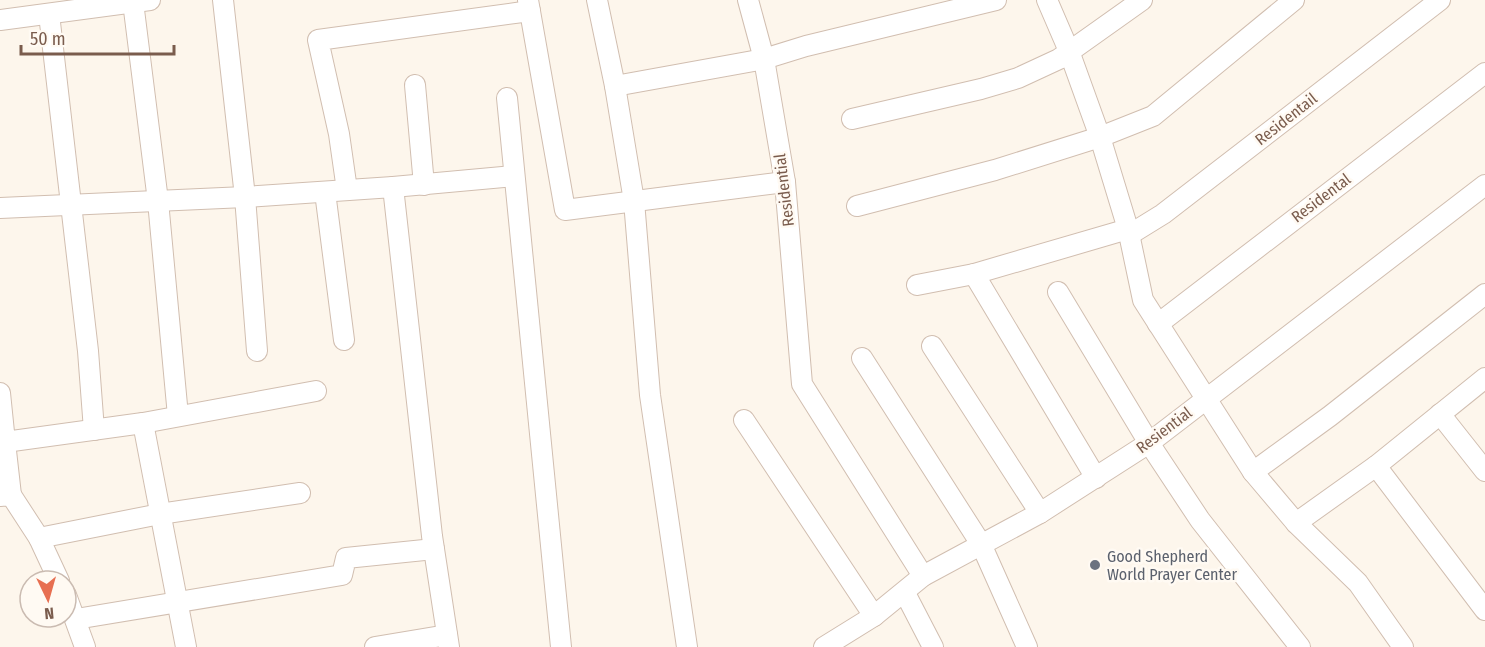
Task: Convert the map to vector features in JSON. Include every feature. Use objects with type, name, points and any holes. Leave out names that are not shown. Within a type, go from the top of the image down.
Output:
[{"type":"street","points":[[223,0],[245,197],[257,351]]},
{"type":"street","points":[[597,0],[615,86],[634,201],[650,395],[687,647]]},
{"type":"street","name":"Residential","points":[[748,0],[764,59],[785,182],[802,384],[923,576]]},
{"type":"street","points":[[615,86],[764,59],[806,46],[996,0]]},
{"type":"street","points":[[1047,0],[1069,51],[1100,137],[1129,232],[1143,300],[1253,472],[1296,523],[1358,583],[1403,647]]},
{"type":"street","points":[[852,119],[981,89],[1018,78],[1059,59],[1143,0]]},
{"type":"street","points":[[857,206],[995,170],[1100,137],[1153,116],[1294,0]]},
{"type":"street","name":"Residentail","points":[[917,285],[974,274],[1129,232],[1163,214],[1440,0]]},
{"type":"street","points":[[0,20],[142,1],[178,416]]},
{"type":"street","points":[[347,190],[339,134],[318,40],[529,6],[565,210],[785,182]]},
{"type":"street","points":[[49,14],[88,351],[94,430]]},
{"type":"street","name":"Residental","points":[[1158,324],[1485,73]]},
{"type":"street","points":[[416,86],[424,185]]},
{"type":"street","points":[[507,98],[561,647]]},
{"type":"street","points":[[0,208],[245,197],[424,185],[514,176]]},
{"type":"street","name":"Resiential","points":[[834,644],[874,616],[923,576],[1040,513],[1149,443],[1485,185]]},
{"type":"street","points":[[375,647],[448,641],[434,549],[393,187]]},
{"type":"street","points":[[325,192],[344,340]]},
{"type":"street","points":[[974,274],[1096,478]]},
{"type":"street","points":[[1058,292],[1149,443],[1200,520],[1300,647]]},
{"type":"street","points":[[1253,472],[1330,416],[1485,294]]},
{"type":"street","points":[[932,346],[1040,513]]},
{"type":"street","points":[[862,358],[981,544],[1027,647]]},
{"type":"street","points":[[1296,523],[1376,466],[1485,378]]},
{"type":"street","points":[[6,441],[142,423],[316,391]]},
{"type":"street","points":[[0,393],[6,441],[5,496],[39,538],[53,569]]},
{"type":"street","points":[[1440,414],[1485,471]]},
{"type":"street","points":[[744,420],[874,616]]},
{"type":"street","points":[[142,423],[186,647]]},
{"type":"street","points":[[1376,466],[1485,610]]},
{"type":"street","points":[[39,538],[160,514],[300,493]]},
{"type":"street","points":[[78,619],[342,575],[346,558],[434,549]]},
{"type":"street","points":[[905,592],[933,647]]},
{"type":"street","points":[[78,625],[85,647]]},
{"type":"place","name":"Good Shepherd World Prayer Center","points":[[1095,565]]}]
